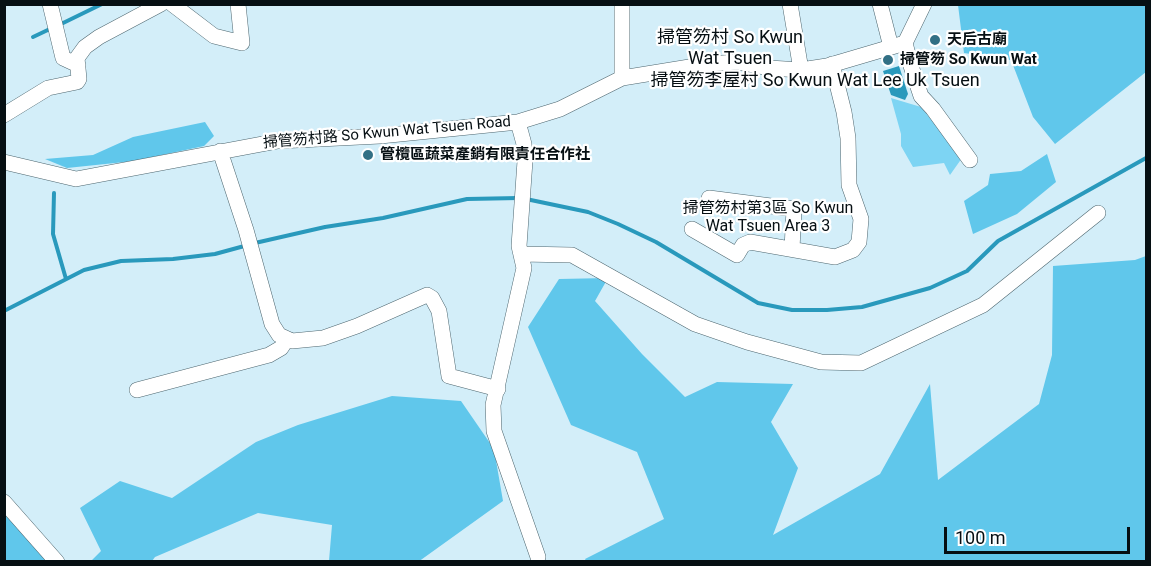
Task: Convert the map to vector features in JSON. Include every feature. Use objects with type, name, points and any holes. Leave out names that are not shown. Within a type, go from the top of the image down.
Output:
[{"type":"street","points":[[4,115],[48,88],[77,82],[77,58],[80,52],[91,42],[161,4]]},
{"type":"street","points":[[172,4],[214,36],[242,43],[238,4]]},
{"type":"street","points":[[622,4],[622,78]]},
{"type":"street","points":[[790,4],[801,70]]},
{"type":"street","points":[[880,4],[921,96],[970,160]]},
{"type":"street","points":[[898,45],[924,4]]},
{"type":"street","points":[[51,10],[63,58],[78,65]]},
{"type":"street","name":"掃管笏村路 So Kwun Wat Tsuen Road","points":[[4,162],[76,179],[278,141],[380,136],[518,122],[560,109],[622,78],[708,64],[737,62],[770,68],[801,70],[832,64],[898,45]]},
{"type":"street","points":[[692,229],[734,259],[742,245],[750,242],[835,257],[853,250],[859,242],[861,219],[849,185],[848,138],[832,64]]},
{"type":"street","points":[[518,122],[524,144],[519,246],[524,267],[493,405],[494,431],[538,556]]},
{"type":"street","points":[[220,151],[247,233],[272,324],[279,335],[297,341],[323,338],[357,326],[426,295],[432,297],[437,305],[449,376],[498,389]]},
{"type":"street","points":[[708,198],[794,209],[792,249]]},
{"type":"street","points":[[521,254],[572,255],[695,324],[747,342],[820,362],[861,363],[983,305],[1098,213]]},
{"type":"street","points":[[137,390],[269,355],[281,348],[287,339]]},
{"type":"street","points":[[4,502],[57,561]]},
{"type":"shaded area","points":[[958,5],[1146,5],[1146,72],[1055,144],[1033,117],[1011,60],[964,53]]},
{"type":"shaded area","points":[[899,66],[908,94],[905,100],[891,95],[883,71]]},
{"type":"shaded area","points":[[891,98],[921,107],[962,158],[950,175],[944,163],[913,167],[901,146],[901,134]]},
{"type":"shaded area","points":[[205,122],[214,136],[204,146],[134,161],[67,168],[45,159],[93,155],[133,137]]},
{"type":"shaded area","points":[[1047,154],[1056,182],[1017,214],[973,234],[964,201],[988,185],[990,174],[1021,171]]},
{"type":"shaded area","points":[[1146,256],[1146,561],[586,561],[585,559],[664,519],[637,452],[571,425],[528,327],[559,279],[608,278],[595,301],[642,354],[685,397],[717,382],[793,384],[771,422],[798,468],[773,535],[880,474],[930,384],[938,480],[1039,404],[1052,355],[1053,266],[1135,260]]},
{"type":"shaded area","points":[[392,396],[461,401],[494,449],[503,501],[418,562],[329,561],[332,525],[258,513],[155,557],[152,561],[91,561],[101,551],[80,508],[120,481],[172,498],[256,442],[298,425]]},
{"type":"shaded area","points":[[5,514],[51,561],[5,561]]},
{"type":"waterway","points":[[59,25],[102,4]]},
{"type":"waterway","points":[[33,37],[52,28]]},
{"type":"waterway","points":[[526,199],[588,212],[618,224],[656,242],[758,303],[792,310],[827,310],[862,307],[930,288],[967,271],[998,241],[1146,158]]},
{"type":"waterway","points":[[54,193],[53,234],[66,279]]},
{"type":"waterway","points":[[255,243],[467,199],[519,198]]},
{"type":"waterway","points":[[4,311],[84,270],[121,261],[173,259],[215,254],[248,245]]},
{"type":"place","name":"天后古廟","points":[[935,40]]},
{"type":"place","name":"掃管笏 So Kwun Wat","points":[[888,60]]},
{"type":"place","name":"管欖區蔬菜產銷有限責任合作社","points":[[368,155]]},
{"type":"district","name":"掃管笏村 So Kwun Wat Tsuen","points":[[730,48]]},
{"type":"district","name":"掃管笏李屋村 So Kwun Wat Lee Uk Tsuen","points":[[815,81]]},
{"type":"district","name":"掃管笏村第3區 So Kwun Wat Tsuen Area 3","points":[[768,218]]}]
